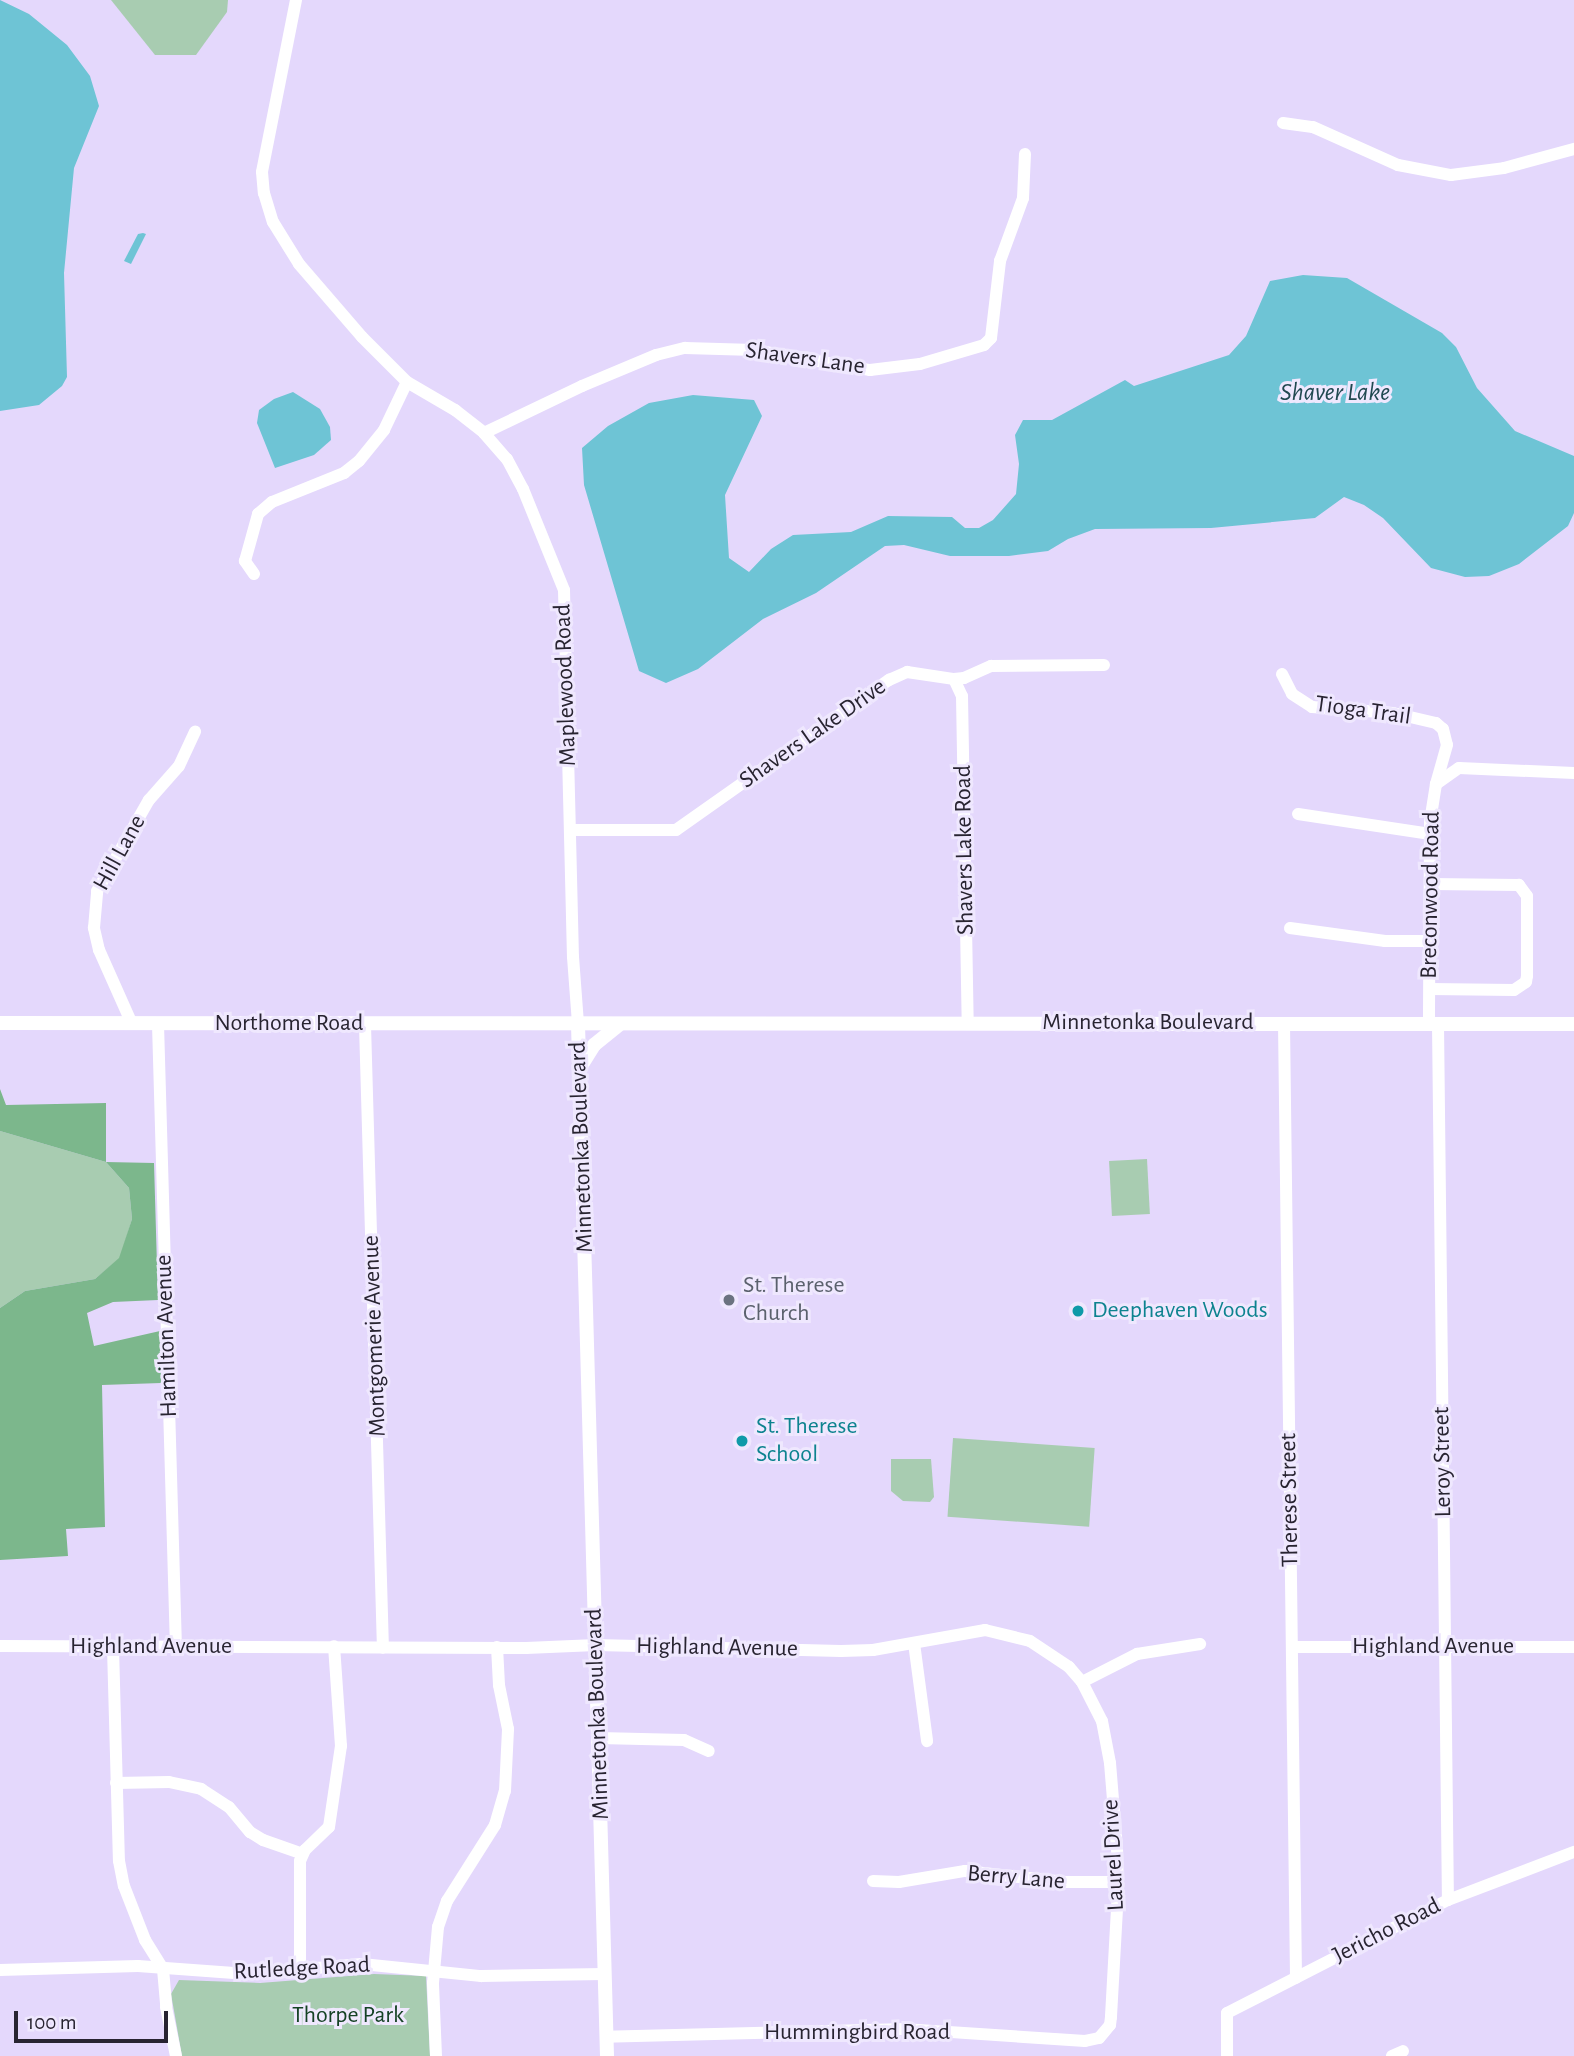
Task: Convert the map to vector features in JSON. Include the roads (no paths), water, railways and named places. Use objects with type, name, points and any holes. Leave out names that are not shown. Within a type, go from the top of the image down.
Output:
[{"type":"street","name":"Maplewood Road","points":[[296,0],[262,173],[264,193],[273,222],[299,264],[362,337],[407,382],[455,410],[484,433],[507,459],[523,489],[564,590],[578,1024]]},
{"type":"street","points":[[1283,123],[1313,127],[1398,165],[1451,175],[1504,168],[1574,149]]},
{"type":"street","name":"Shavers Lane","points":[[484,433],[582,386],[656,355],[685,348],[754,351],[870,370],[920,364],[984,345],[991,338],[1000,261],[1023,198],[1025,154]]},
{"type":"street","points":[[254,574],[245,561],[258,514],[272,502],[344,472],[359,461],[374,446],[384,430],[407,382]]},
{"type":"street","points":[[954,679],[964,678],[991,666],[1104,665]]},
{"type":"street","name":"Shavers Lake Drive","points":[[570,830],[676,830],[889,680],[916,671],[954,679]]},
{"type":"street","name":"Tioga Trail","points":[[1282,674],[1286,685],[1301,702],[1324,708],[1393,713],[1436,723],[1443,729],[1447,745]]},
{"type":"street","name":"Shavers Lake Road","points":[[954,679],[962,696],[968,1024]]},
{"type":"street","name":"Hill Lane","points":[[132,1024],[99,950],[94,928],[97,891],[149,800],[179,766],[195,732]]},
{"type":"street","points":[[1447,745],[1459,768],[1574,773]]},
{"type":"street","points":[[1436,784],[1447,745]]},
{"type":"street","name":"Breconwood Road","points":[[1434,1024],[1430,989],[1430,834],[1436,784],[1449,772],[1459,768]]},
{"type":"street","points":[[1298,814],[1430,834]]},
{"type":"street","points":[[1430,884],[1519,885],[1527,896],[1527,976],[1520,988],[1430,989]]},
{"type":"street","points":[[1290,928],[1385,941],[1430,941]]},
{"type":"street","name":"Northome Road","points":[[0,1023],[578,1024]]},
{"type":"street","name":"Therese Street","points":[[1284,1023],[1296,1978]]},
{"type":"street","name":"Hamilton Avenue","points":[[158,1024],[176,1647]]},
{"type":"street","name":"Minnetonka Boulevard","points":[[607,2056],[578,1024],[1574,1024]]},
{"type":"street","points":[[581,1067],[594,1045],[620,1024]]},
{"type":"street","name":"Leroy Street","points":[[1434,1024],[1448,1900]]},
{"type":"street","name":"Montgomerie Avenue","points":[[365,1025],[383,1648]]},
{"type":"street","name":"Highland Avenue","points":[[0,1646],[383,1648],[596,1645],[841,1651],[915,1643],[964,1632],[1008,1633],[1030,1640],[1050,1652],[1082,1682]]},
{"type":"street","points":[[915,1643],[927,1741]]},
{"type":"street","points":[[1082,1682],[1137,1654],[1199,1644]]},
{"type":"street","points":[[300,1968],[298,1873],[303,1854],[323,1835],[331,1817],[341,1746],[334,1646]]},
{"type":"street","points":[[436,2056],[433,1969],[438,1927],[447,1901],[495,1825],[505,1791],[508,1729],[499,1685],[497,1647]]},
{"type":"street","name":"Highland Avenue","points":[[1292,1647],[1574,1647]]},
{"type":"street","points":[[113,1648],[119,1861],[124,1886],[151,1953],[163,1969],[166,2007],[176,2056]]},
{"type":"street","name":"Laurel Drive","points":[[1082,1682],[1098,1712],[1106,1740],[1118,1882],[1111,2017],[1106,2033]]},
{"type":"street","points":[[599,1738],[684,1740],[709,1751]]},
{"type":"street","points":[[116,1783],[169,1782],[201,1789],[229,1807],[250,1832],[263,1840],[303,1854]]},
{"type":"street","name":"Jericho Road","points":[[1227,2056],[1227,2013],[1448,1900],[1574,1852]]},
{"type":"street","name":"Berry Lane","points":[[873,1881],[899,1882],[975,1871],[1065,1882],[1118,1882]]},
{"type":"street","name":"Rutledge Road","points":[[0,1970],[138,1966],[248,1974],[362,1964],[508,1977],[604,1974]]},
{"type":"street","name":"Hummingbird Road","points":[[606,2037],[906,2029],[1084,2041],[1100,2038],[1106,2033]]},
{"type":"water","points":[[0,0],[29,14],[67,45],[90,76],[99,106],[74,168],[64,273],[67,377],[62,386],[39,405],[0,411]]},
{"type":"water","points":[[138,234],[146,234],[131,264],[124,261]]},
{"type":"water","name":"Shaver Lake","points":[[1303,275],[1347,278],[1442,333],[1456,347],[1477,388],[1515,431],[1574,456],[1574,513],[1568,526],[1519,564],[1489,576],[1465,577],[1431,568],[1383,518],[1364,505],[1344,497],[1315,518],[1211,528],[1095,529],[1068,539],[1048,551],[1009,556],[950,556],[904,545],[885,546],[816,593],[763,619],[698,669],[666,683],[639,671],[584,485],[582,448],[608,426],[649,403],[693,395],[754,400],[762,416],[725,495],[729,558],[749,572],[771,549],[793,535],[851,532],[888,516],[952,517],[965,528],[979,528],[993,520],[1016,494],[1019,464],[1015,435],[1023,420],[1052,420],[1125,380],[1134,386],[1229,355],[1246,336],[1270,281]]},
{"type":"water","points":[[293,392],[320,409],[330,427],[331,440],[314,455],[275,468],[257,423],[259,410],[274,399]]},
{"type":"place","name":"St. Therese Church","points":[[729,1300]]},
{"type":"place","name":"Deephaven Woods","points":[[1078,1311]]},
{"type":"place","name":"St. Therese School","points":[[742,1441]]},
{"type":"park label","name":"Thorpe Park","points":[[348,2016]]}]
